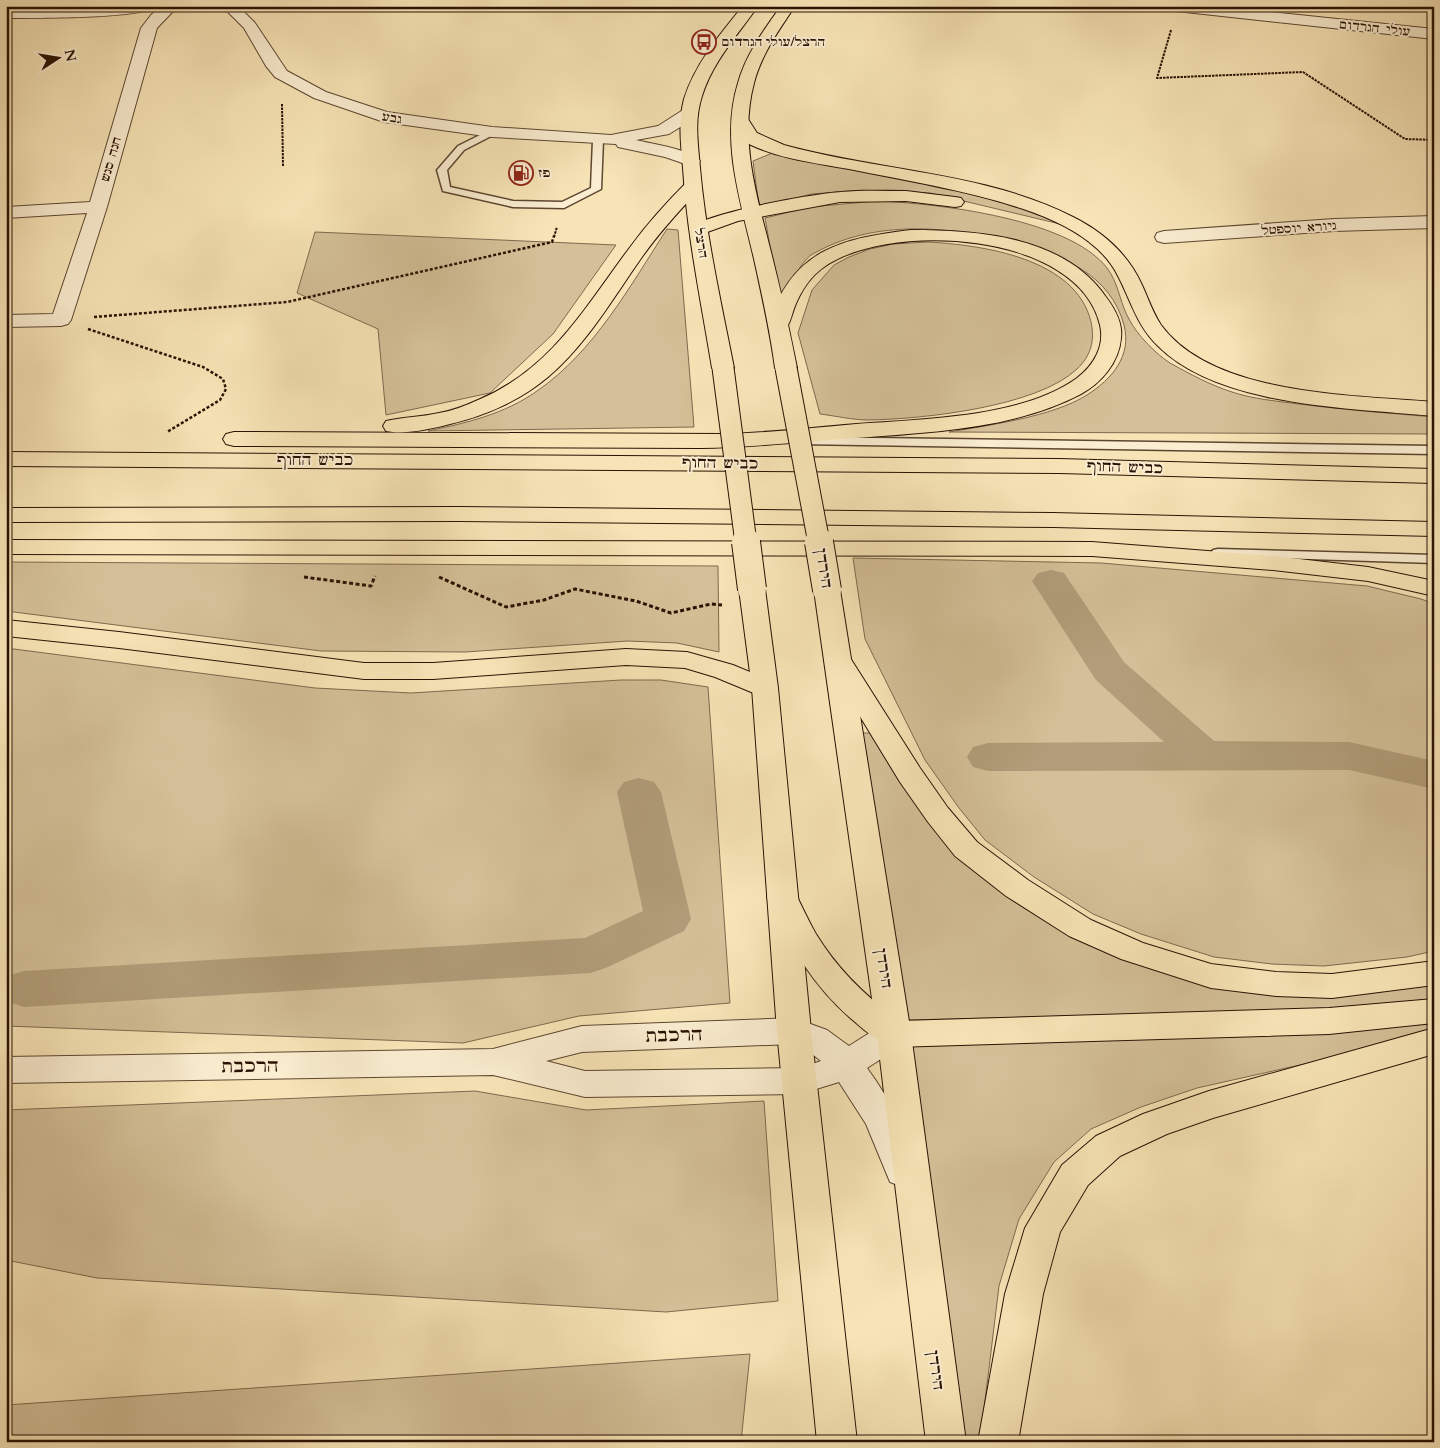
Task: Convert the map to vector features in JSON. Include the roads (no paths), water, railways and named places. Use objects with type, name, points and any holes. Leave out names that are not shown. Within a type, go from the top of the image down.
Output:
[{"type":"highway","name":"הרצל","points":[[751,6],[720,43],[697,88],[690,114],[688,147],[691,161],[692,187],[722,368],[765,688]]},
{"type":"highway","points":[[779,324],[740,156],[740,120],[745,86],[751,66],[760,46],[788,6]]},
{"type":"highway","points":[[740,120],[750,137],[781,149],[977,190],[1043,210],[1069,222],[1090,235],[1117,259],[1127,274],[1146,319],[1164,342],[1182,358],[1211,374],[1240,385],[1266,391],[1343,401],[1434,409]]},
{"type":"highway","points":[[6,458],[370,430],[463,414],[496,401],[522,386],[549,365],[576,335],[675,202],[692,187]]},
{"type":"highway","points":[[699,229],[723,220],[752,213],[840,197],[906,196],[978,206],[1043,222],[1098,245],[1117,259]]},
{"type":"highway","points":[[234,439],[744,440],[944,424],[1000,414],[1040,404],[1073,390],[1094,375],[1108,356],[1112,336],[1107,315],[1101,302],[1078,276],[1057,263],[1039,255],[1000,244],[956,236],[927,234],[886,237],[860,242],[820,260],[793,289],[783,308],[779,324]]},
{"type":"highway","name":"הירדן","points":[[779,324],[812,496],[838,659],[894,1034],[946,1442]]},
{"type":"highway","name":"כביש החוף","points":[[6,458],[1060,466],[1434,476]]},
{"type":"highway","points":[[6,515],[458,514],[1053,520],[1434,529]]},
{"type":"highway","points":[[6,547],[1092,549],[1320,568],[1368,574],[1434,589]]},
{"type":"highway","points":[[6,628],[119,640],[364,671],[433,671],[489,668],[626,656],[687,660],[724,671],[765,688],[794,1031],[837,1442]]},
{"type":"highway","points":[[838,659],[910,775],[938,815],[966,849],[1017,888],[1080,928],[1132,951],[1212,976],[1276,984],[1332,986],[1434,973]]},
{"type":"highway","points":[[782,897],[796,928],[814,959],[834,984],[852,1003],[894,1034],[1329,1021],[1434,1011]]},
{"type":"highway","points":[[998,1442],[1024,1294],[1043,1228],[1074,1175],[1108,1146],[1155,1124],[1228,1100],[1434,1041]]},
{"type":"street","points":[[6,8],[68,6]]},
{"type":"street","points":[[6,14],[118,11],[149,6]]},
{"type":"street","name":"חנה סנש","points":[[6,321],[61,320],[98,207],[149,28],[156,18],[171,6]]},
{"type":"street","name":"גבע","points":[[228,6],[250,26],[274,66],[281,74],[320,96],[384,117],[492,132],[598,140],[650,147],[691,161]]},
{"type":"street","name":"עולי הגרדום","points":[[1172,7],[1434,34]]},
{"type":"street","name":"גבע","points":[[598,140],[618,139],[663,130],[690,114]]},
{"type":"street","points":[[6,213],[98,207]]},
{"type":"street","name":"גיורא יוספטל","points":[[1164,237],[1334,225],[1434,222]]},
{"type":"street","name":"הרכבת","points":[[6,1070],[493,1062],[582,1038],[794,1031],[823,1043],[846,1065],[862,1088],[889,1136],[916,1213]]},
{"type":"street","name":"הרכבת","points":[[493,1062],[585,1084],[800,1081],[823,1076],[846,1065],[894,1034]]},
{"type":"lane","points":[[492,132],[461,148],[442,170],[446,189],[514,204],[564,204],[596,188],[598,140]]},
{"type":"lane","points":[[744,440],[1434,450]]},
{"type":"lane","points":[[1092,549],[1434,559]]},
{"type":"waterway","points":[[1051,581],[1110,671],[1204,755]]},
{"type":"waterway","points":[[988,757],[1204,755]]},
{"type":"waterway","points":[[1204,755],[1349,756],[1434,775]]},
{"type":"waterway","points":[[24,989],[591,955],[668,919],[639,792]]},
{"type":"place","name":"הרצל/עולי הגרדום","points":[[704,42]]},
{"type":"place","name":"פז","points":[[521,173]]}]
